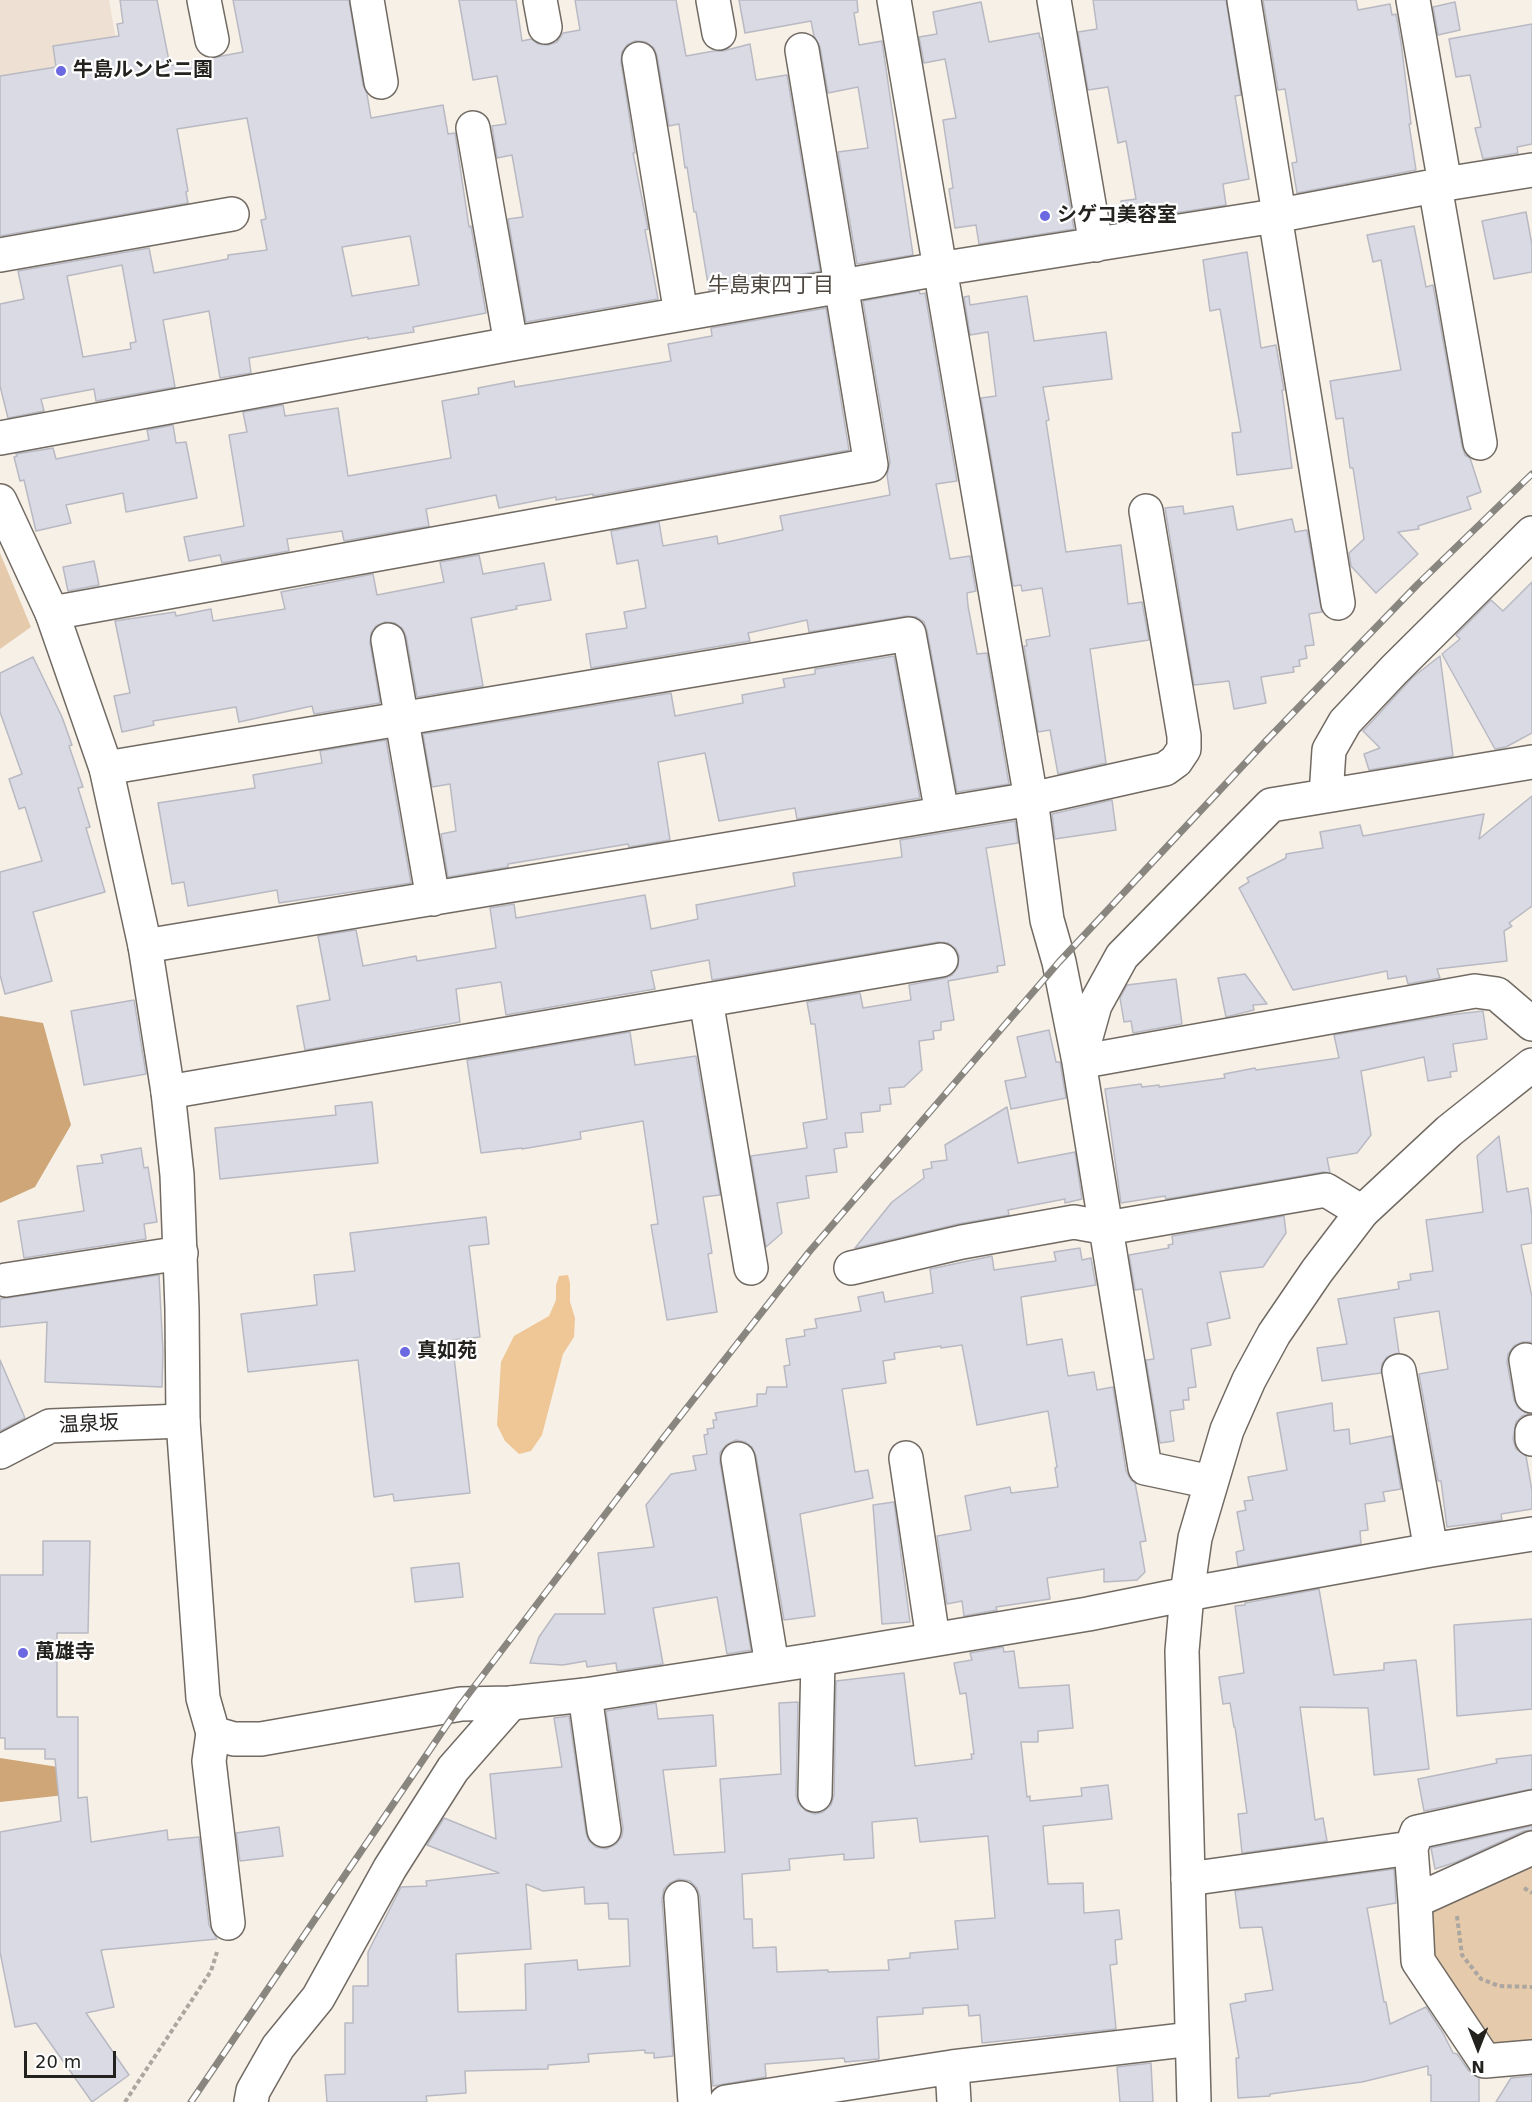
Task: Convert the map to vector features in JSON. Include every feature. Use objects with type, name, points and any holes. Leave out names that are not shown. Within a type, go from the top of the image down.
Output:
[{"type":"street","points":[[204,0],[212,40]]},
{"type":"street","points":[[367,0],[381,82]]},
{"type":"street","points":[[712,0],[718,33]]},
{"type":"street","points":[[894,0],[1031,799],[1047,920],[1059,962],[1079,1062],[1145,1468],[1211,1482]]},
{"type":"street","points":[[1054,0],[1096,245]]},
{"type":"street","points":[[1244,0],[1338,603]]},
{"type":"street","points":[[1413,0],[1480,443]]},
{"type":"street","points":[[52,613],[871,465],[802,50]]},
{"type":"street","points":[[639,59],[681,314]]},
{"type":"street","points":[[473,128],[511,344]]},
{"type":"street","points":[[0,438],[681,314],[939,269],[1277,215],[1532,170]]},
{"type":"street","points":[[0,255],[232,214]]},
{"type":"street","points":[[0,501],[52,613],[106,768],[145,946],[168,1092],[177,1175],[181,1254],[183,1421],[203,1698],[213,1733],[209,1761],[228,1923]]},
{"type":"street","points":[[145,946],[1031,799],[1165,769],[1176,761],[1184,749],[1184,736],[1146,511]]},
{"type":"street","points":[[1326,796],[1329,750],[1346,722],[1402,662],[1532,533]]},
{"type":"street","points":[[106,768],[909,634],[942,813]]},
{"type":"street","points":[[388,640],[433,899]]},
{"type":"street","points":[[1079,1062],[1095,1005],[1122,956],[1271,805],[1531,764]]},
{"type":"street","points":[[168,1092],[941,960]]},
{"type":"street","points":[[1079,1062],[1475,991],[1497,994],[1532,1024]]},
{"type":"street","points":[[706,1000],[751,1268]]},
{"type":"street","points":[[1194,2102],[1182,1651],[1195,1538],[1227,1430],[1249,1380],[1274,1334],[1317,1271],[1362,1212],[1449,1131],[1532,1065]]},
{"type":"street","points":[[851,1268],[962,1242],[1074,1222],[1107,1228],[1326,1190],[1362,1212]]},
{"type":"street","points":[[6,1280],[181,1254]]},
{"type":"street","points":[[1526,1360],[1532,1396]]},
{"type":"street","points":[[1399,1371],[1431,1550]]},
{"type":"street","name":"温泉坂","points":[[0,1452],[50,1426],[183,1421]]},
{"type":"street","points":[[1532,1432],[1532,1439]]},
{"type":"street","points":[[906,1458],[933,1639]]},
{"type":"street","points":[[738,1460],[772,1665]]},
{"type":"street","points":[[213,1733],[234,1739],[261,1739],[461,1704],[511,1703],[585,1695],[1088,1614],[1431,1550],[1532,1534]]},
{"type":"street","points":[[815,1795],[818,1659]]},
{"type":"street","points":[[585,1695],[604,1830]]},
{"type":"street","points":[[251,2102],[254,2091],[278,2047],[318,1998],[390,1868],[453,1769],[511,1703]]},
{"type":"street","points":[[1532,1807],[1417,1832],[1411,1848],[1418,1961],[1485,2061],[1532,2057]]},
{"type":"street","points":[[1188,1879],[1411,1848]]},
{"type":"street","points":[[1415,1901],[1532,1848]]},
{"type":"street","points":[[681,1898],[694,2102]]},
{"type":"street","points":[[726,2102],[952,2067],[1192,2039]]},
{"type":"street","points":[[952,2067],[954,2102]]},
{"type":"path","points":[[1517,1884],[1532,1893]]},
{"type":"path","points":[[1457,1914],[1462,1956],[1480,1979],[1499,1986],[1532,1987]]},
{"type":"path","points":[[125,2102],[210,1971],[228,1923]]},
{"type":"shaded area","name":"牛島ルンビニ園","points":[[0,0],[109,0],[134,142],[0,165]]},
{"type":"shaded area","points":[[0,553],[31,627],[0,649]]},
{"type":"shaded area","points":[[0,1016],[43,1023],[71,1125],[35,1187],[0,1203]]},
{"type":"shaded area","points":[[568,1275],[570,1302],[575,1318],[574,1337],[563,1354],[542,1435],[531,1451],[519,1454],[505,1441],[497,1425],[501,1362],[514,1336],[549,1316],[556,1300],[556,1285],[559,1276]]},
{"type":"shaded area","points":[[0,1758],[71,1769],[74,1794],[0,1802]]},
{"type":"shaded area","points":[[1532,1854],[1532,2046],[1489,2051],[1427,1963],[1424,1903]]},
{"type":"building","points":[[120,0],[157,0],[170,66],[243,52],[233,0],[349,0],[363,85],[371,118],[443,105],[448,134],[455,133],[469,227],[471,226],[486,313],[413,327],[414,332],[368,339],[368,337],[249,358],[251,373],[220,378],[209,311],[163,320],[175,387],[96,401],[94,389],[41,399],[44,411],[8,418],[0,386],[0,304],[24,299],[18,271],[149,248],[154,273],[228,259],[228,255],[267,250],[261,220],[266,219],[247,118],[177,129],[188,203],[0,236],[0,76],[56,67],[53,46],[119,36],[117,24],[123,23]],"holes":[[[410,236],[419,285],[352,296],[342,247]],[[122,265],[136,342],[130,343],[131,349],[83,357],[67,276]]]},
{"type":"building","points":[[459,0],[516,0],[522,41],[531,39],[538,44],[548,45],[557,42],[563,33],[580,30],[575,0],[676,0],[686,56],[723,51],[750,44],[756,80],[787,75],[820,271],[709,290],[696,212],[694,212],[687,167],[685,168],[679,124],[669,126],[654,48],[646,42],[635,41],[627,45],[622,52],[621,62],[635,153],[633,153],[648,229],[645,230],[658,299],[526,322],[508,219],[523,217],[512,155],[497,158],[492,126],[506,124],[497,76],[473,80]]},
{"type":"building","points":[[739,0],[857,0],[858,12],[854,13],[859,45],[882,41],[913,255],[857,264],[838,152],[868,148],[858,87],[828,93],[820,47],[814,36],[811,21],[745,33]]},
{"type":"building","points":[[1093,0],[1226,0],[1241,95],[1235,96],[1249,179],[1223,184],[1226,205],[1125,221],[1121,201],[1136,199],[1126,141],[1118,143],[1108,87],[1088,90],[1078,32],[1097,29]]},
{"type":"building","points":[[1263,0],[1356,0],[1358,10],[1390,4],[1392,15],[1396,14],[1401,42],[1416,170],[1297,193],[1292,163],[1297,162],[1285,89],[1278,90]]},
{"type":"building","points":[[981,2],[989,42],[1039,33],[1074,229],[979,244],[976,225],[955,228],[949,189],[953,188],[943,120],[956,118],[945,59],[924,63],[919,37],[937,34],[933,12]]},
{"type":"building","points":[[1455,2],[1460,30],[1438,35],[1433,7]]},
{"type":"building","points":[[1532,24],[1532,144],[1517,147],[1518,153],[1483,159],[1475,128],[1481,127],[1470,75],[1456,77],[1449,39]]},
{"type":"building","points":[[1526,212],[1532,245],[1532,272],[1494,279],[1482,221]]},
{"type":"building","points":[[1414,226],[1426,287],[1433,285],[1462,446],[1465,455],[1470,458],[1481,492],[1467,497],[1471,509],[1418,526],[1419,529],[1398,532],[1418,554],[1376,593],[1351,566],[1349,553],[1364,539],[1343,418],[1336,419],[1330,381],[1401,370],[1381,260],[1373,262],[1367,235]]},
{"type":"building","points":[[1247,252],[1261,348],[1276,345],[1284,390],[1282,390],[1292,468],[1237,475],[1232,433],[1241,432],[1220,309],[1210,311],[1203,260]]},
{"type":"building","points":[[919,291],[920,294],[925,293],[957,481],[936,484],[950,559],[970,556],[976,591],[967,593],[968,606],[977,654],[987,653],[1009,784],[957,792],[927,631],[924,622],[916,617],[906,616],[809,632],[807,620],[748,633],[750,641],[591,668],[586,634],[627,628],[624,612],[646,608],[638,560],[617,564],[611,531],[659,522],[663,546],[717,536],[718,544],[783,530],[780,516],[890,495],[887,475],[890,462],[863,301]]},
{"type":"building","points":[[969,296],[970,305],[1027,296],[1034,341],[1106,332],[1112,379],[1043,387],[1066,552],[1121,545],[1128,604],[1142,602],[1149,640],[1090,649],[1106,763],[1058,774],[1050,730],[1038,732],[1024,646],[1027,646],[1026,640],[1050,636],[1042,588],[1022,591],[1021,585],[1013,586],[981,398],[996,396],[988,332],[970,335],[964,297]]},
{"type":"building","points":[[826,308],[849,450],[593,496],[593,494],[556,500],[556,497],[499,508],[496,495],[426,509],[429,526],[344,541],[342,531],[287,539],[289,551],[222,563],[220,555],[189,561],[184,537],[244,526],[229,435],[247,432],[243,412],[283,405],[285,416],[338,408],[348,476],[451,458],[442,401],[479,394],[478,388],[514,381],[515,387],[671,361],[668,344],[712,336],[711,328]]},
{"type":"building","points":[[173,425],[176,443],[186,442],[197,498],[126,512],[123,493],[66,505],[71,523],[36,531],[24,480],[20,481],[14,457],[17,456],[16,454],[53,448],[56,459],[149,440],[147,430]]},
{"type":"building","points":[[1183,506],[1184,514],[1233,506],[1237,530],[1292,519],[1295,532],[1307,530],[1322,612],[1309,614],[1314,645],[1305,646],[1307,658],[1299,660],[1300,666],[1293,667],[1294,672],[1261,677],[1266,703],[1234,709],[1229,681],[1194,685],[1165,508]]},
{"type":"building","points":[[479,555],[483,574],[544,563],[551,600],[516,606],[517,609],[471,618],[483,686],[417,697],[406,636],[402,628],[395,623],[385,622],[376,626],[371,633],[370,643],[380,703],[314,714],[312,706],[239,722],[236,707],[153,721],[154,725],[122,732],[114,696],[130,693],[115,621],[175,612],[176,616],[211,609],[213,621],[285,609],[281,592],[373,574],[377,595],[444,582],[440,562]]},
{"type":"building","points":[[94,561],[99,585],[68,591],[63,567]]},
{"type":"building","points":[[1532,582],[1532,733],[1506,747],[1495,749],[1442,654],[1460,639],[1456,635],[1491,600],[1503,611]]},
{"type":"building","points":[[894,656],[920,798],[797,819],[795,808],[719,821],[705,753],[658,762],[670,840],[629,847],[628,844],[508,864],[508,867],[448,877],[441,834],[456,831],[450,784],[432,787],[423,734],[671,693],[675,716],[743,703],[742,695],[785,687],[783,679],[815,674],[815,669]]},
{"type":"building","points":[[1440,656],[1453,756],[1369,770],[1364,754],[1380,748],[1363,731],[1413,677]]},
{"type":"building","points":[[33,657],[62,717],[72,745],[69,746],[83,787],[78,788],[90,827],[86,828],[105,892],[33,912],[52,981],[5,994],[0,975],[0,872],[42,861],[25,807],[19,809],[9,779],[22,774],[0,712],[0,673]]},
{"type":"building","points":[[386,740],[411,883],[279,903],[277,890],[188,906],[184,882],[172,884],[158,803],[255,788],[253,775],[322,763],[320,751]]},
{"type":"building","points":[[1532,796],[1532,906],[1509,923],[1512,926],[1504,931],[1507,961],[1437,969],[1440,978],[1408,984],[1406,976],[1388,979],[1387,971],[1293,990],[1239,888],[1249,882],[1247,878],[1286,858],[1286,854],[1323,848],[1320,832],[1360,825],[1363,836],[1484,814],[1479,839]]},
{"type":"building","points":[[1112,800],[1116,830],[1055,839],[1052,814]]},
{"type":"building","points":[[1015,821],[1018,843],[986,848],[1005,965],[997,966],[998,972],[948,981],[954,1020],[941,1022],[941,1030],[933,1031],[934,1039],[919,1041],[922,1070],[904,1087],[889,1088],[891,1104],[880,1105],[880,1111],[861,1113],[863,1132],[845,1133],[847,1147],[834,1149],[837,1172],[806,1176],[809,1198],[777,1203],[782,1233],[766,1247],[751,1156],[807,1148],[803,1123],[827,1119],[815,1024],[811,1024],[807,1002],[860,993],[863,1008],[911,1000],[909,985],[945,978],[952,975],[958,967],[959,956],[956,949],[948,943],[938,942],[712,980],[709,960],[651,971],[655,989],[506,1015],[501,982],[456,989],[460,1022],[305,1050],[297,1006],[330,1000],[318,936],[356,930],[363,966],[416,956],[417,961],[496,948],[490,908],[514,904],[516,918],[645,895],[651,929],[698,919],[696,905],[795,886],[793,873],[902,857],[900,840]]},
{"type":"building","points":[[1245,974],[1267,1004],[1253,1005],[1254,1010],[1226,1017],[1218,978]]},
{"type":"building","points":[[1176,979],[1182,1024],[1133,1033],[1131,1021],[1124,1022],[1120,998],[1127,985]]},
{"type":"building","points":[[134,1000],[146,1074],[84,1085],[71,1011]]},
{"type":"building","points":[[1483,1011],[1487,1039],[1453,1044],[1457,1071],[1450,1072],[1451,1077],[1428,1081],[1424,1057],[1361,1071],[1371,1135],[1357,1153],[1327,1158],[1330,1173],[1323,1172],[1166,1199],[1165,1196],[1121,1203],[1105,1089],[1141,1084],[1142,1087],[1159,1085],[1159,1087],[1225,1078],[1224,1074],[1255,1068],[1256,1070],[1339,1058],[1334,1035]]},
{"type":"building","points":[[1049,1030],[1056,1062],[1060,1062],[1066,1098],[1011,1109],[1005,1081],[1026,1077],[1017,1037]]},
{"type":"building","points":[[630,1032],[635,1065],[696,1056],[720,1195],[703,1197],[712,1253],[708,1254],[717,1312],[667,1320],[651,1225],[658,1224],[643,1121],[580,1132],[581,1139],[481,1153],[467,1060]]},
{"type":"building","points":[[372,1102],[378,1163],[220,1179],[215,1128],[336,1115],[335,1106]]},
{"type":"building","points":[[1007,1107],[1018,1163],[1075,1152],[1082,1199],[1065,1203],[1065,1199],[1008,1210],[1009,1215],[958,1224],[855,1248],[892,1202],[924,1178],[923,1170],[932,1168],[931,1162],[947,1160],[945,1145]]},
{"type":"building","points":[[1499,1136],[1507,1192],[1528,1188],[1532,1216],[1532,1243],[1521,1245],[1532,1297],[1532,1342],[1522,1342],[1514,1346],[1508,1354],[1507,1362],[1514,1400],[1518,1408],[1529,1414],[1522,1416],[1516,1422],[1513,1439],[1516,1449],[1526,1456],[1532,1491],[1532,1509],[1501,1514],[1502,1520],[1447,1527],[1441,1481],[1438,1481],[1419,1374],[1448,1369],[1439,1311],[1394,1318],[1399,1353],[1387,1357],[1382,1364],[1381,1373],[1322,1381],[1317,1348],[1347,1344],[1338,1299],[1399,1289],[1398,1282],[1411,1280],[1410,1274],[1433,1271],[1426,1220],[1483,1212],[1477,1156]]},
{"type":"building","points":[[141,1148],[144,1168],[148,1167],[157,1222],[144,1224],[146,1239],[24,1258],[18,1221],[84,1211],[77,1166],[103,1163],[101,1155]]},
{"type":"building","points":[[1284,1216],[1286,1233],[1263,1267],[1220,1272],[1230,1318],[1207,1323],[1211,1345],[1191,1349],[1196,1387],[1188,1388],[1189,1400],[1183,1400],[1184,1409],[1170,1411],[1174,1441],[1160,1443],[1146,1360],[1154,1359],[1142,1289],[1135,1290],[1129,1255],[1169,1248],[1168,1245],[1173,1244],[1172,1236]]},
{"type":"building","name":"真如苑","points":[[486,1217],[489,1244],[469,1246],[480,1337],[452,1340],[470,1493],[394,1501],[393,1494],[374,1497],[358,1360],[248,1372],[241,1314],[317,1305],[314,1275],[355,1271],[350,1233]]},
{"type":"building","points":[[1080,1248],[1082,1260],[1091,1258],[1096,1285],[1021,1297],[1027,1345],[1062,1339],[1068,1376],[1094,1372],[1097,1390],[1113,1387],[1126,1471],[1135,1483],[1146,1541],[1140,1542],[1145,1572],[1137,1580],[1104,1582],[1104,1569],[1047,1578],[1050,1599],[996,1607],[997,1610],[964,1616],[962,1601],[947,1604],[937,1536],[971,1530],[965,1496],[1010,1487],[1011,1493],[1058,1487],[1048,1411],[977,1425],[962,1345],[941,1348],[941,1346],[894,1353],[895,1359],[883,1361],[886,1383],[842,1389],[855,1472],[868,1470],[873,1498],[800,1514],[815,1616],[784,1620],[756,1456],[752,1447],[736,1440],[726,1445],[720,1453],[720,1462],[751,1650],[727,1654],[717,1597],[653,1608],[663,1664],[617,1671],[616,1663],[587,1667],[586,1661],[563,1665],[530,1663],[539,1637],[555,1614],[605,1614],[598,1553],[654,1547],[646,1505],[671,1474],[696,1470],[693,1456],[707,1454],[704,1435],[708,1434],[707,1429],[714,1428],[713,1420],[717,1420],[715,1413],[757,1406],[757,1394],[766,1394],[767,1387],[787,1387],[784,1366],[790,1365],[786,1339],[805,1336],[804,1330],[817,1328],[815,1319],[861,1311],[858,1297],[883,1292],[885,1302],[933,1293],[930,1269],[992,1256],[994,1270],[1056,1261],[1054,1252]]},
{"type":"building","points":[[159,1275],[163,1351],[162,1387],[45,1382],[47,1322],[0,1327],[0,1299]]},
{"type":"building","points":[[0,1360],[25,1418],[0,1431]]},
{"type":"building","points":[[1332,1403],[1334,1431],[1349,1429],[1350,1444],[1392,1436],[1401,1489],[1383,1492],[1385,1501],[1365,1504],[1368,1530],[1360,1531],[1361,1544],[1238,1566],[1236,1552],[1244,1550],[1237,1512],[1246,1510],[1244,1501],[1253,1500],[1248,1477],[1287,1470],[1277,1413]]},
{"type":"building","points":[[894,1502],[910,1622],[882,1624],[873,1505]]},
{"type":"building","points":[[43,1541],[90,1541],[88,1633],[57,1633],[57,1717],[78,1717],[78,1798],[87,1797],[91,1842],[167,1830],[168,1840],[199,1837],[209,1925],[217,1939],[101,1950],[114,2007],[86,2013],[129,2075],[92,2102],[36,2023],[15,2027],[0,1952],[0,1832],[61,1821],[55,1759],[45,1759],[45,1749],[5,1749],[5,1738],[0,1738],[0,1575],[43,1575]]},
{"type":"building","points":[[459,1563],[463,1597],[415,1602],[411,1568]]},
{"type":"building","points":[[1319,1589],[1334,1675],[1384,1670],[1384,1663],[1416,1660],[1429,1769],[1374,1775],[1368,1708],[1300,1707],[1315,1820],[1323,1818],[1327,1841],[1242,1853],[1238,1814],[1247,1813],[1235,1727],[1230,1703],[1223,1704],[1219,1677],[1244,1673],[1235,1606]]},
{"type":"building","points":[[1532,1619],[1532,1709],[1457,1716],[1454,1625]]},
{"type":"building","points":[[1003,1647],[1004,1652],[1014,1651],[1019,1688],[1069,1685],[1073,1728],[1038,1731],[1038,1742],[1021,1742],[1027,1797],[1030,1796],[1030,1801],[1082,1796],[1081,1788],[1108,1785],[1112,1819],[1043,1826],[1048,1884],[1083,1883],[1084,1913],[1119,1910],[1122,1939],[1115,1940],[1117,1964],[1110,1965],[1116,2029],[982,2043],[980,2015],[969,2016],[968,2005],[923,2008],[923,2014],[877,2017],[879,2059],[845,2062],[844,2058],[765,2064],[766,2077],[713,2086],[700,1897],[697,1888],[690,1881],[679,1879],[664,1889],[662,1899],[673,2056],[654,2058],[654,2053],[645,2053],[645,2050],[588,2054],[589,2062],[548,2065],[548,2069],[465,2071],[466,2093],[426,2096],[427,2102],[327,2102],[325,2075],[345,2074],[345,2023],[353,2023],[353,1986],[368,1986],[368,1952],[401,1887],[427,1886],[426,1881],[499,1873],[427,1845],[444,1818],[496,1839],[490,1774],[562,1767],[554,1718],[569,1716],[586,1833],[589,1841],[596,1847],[606,1849],[616,1844],[622,1836],[623,1828],[606,1711],[656,1703],[658,1719],[713,1715],[716,1766],[663,1770],[674,1855],[725,1852],[720,1779],[781,1774],[779,1703],[798,1702],[796,1795],[798,1803],[806,1811],[815,1814],[823,1812],[831,1805],[834,1795],[836,1681],[904,1673],[915,1766],[972,1759],[971,1754],[974,1754],[966,1693],[960,1694],[954,1663],[972,1660],[970,1653]],"holes":[[[917,1818],[920,1842],[988,1836],[995,1918],[955,1921],[958,1949],[910,1953],[910,1958],[888,1960],[889,1970],[777,1972],[776,1947],[753,1948],[752,1919],[744,1919],[742,1874],[790,1870],[789,1859],[844,1854],[844,1860],[874,1858],[872,1822]],[[526,1884],[543,1891],[584,1887],[585,1904],[608,1903],[609,1919],[628,1919],[630,1966],[578,1970],[577,1960],[525,1964],[526,2010],[458,2012],[456,1954],[531,1949]]]},
{"type":"building","points":[[1532,1755],[1532,1789],[1424,1811],[1418,1779],[1497,1763],[1496,1759]]},
{"type":"building","points":[[1532,1826],[1532,1830],[1524,1831],[1456,1862],[1435,1869],[1431,1848]]},
{"type":"building","points":[[279,1827],[283,1856],[240,1861],[236,1833]]},
{"type":"building","points":[[1394,1869],[1396,1903],[1367,1908],[1390,2024],[1426,2007],[1453,2053],[1457,2054],[1469,2071],[1479,2078],[1479,2102],[1431,2102],[1431,2075],[1428,2075],[1428,2066],[1362,2082],[1270,2094],[1270,2096],[1238,2098],[1236,2058],[1239,2058],[1230,2004],[1246,2001],[1245,1994],[1273,1990],[1262,1927],[1240,1928],[1235,1891]]},
{"type":"building","points":[[1151,2063],[1153,2102],[1120,2102],[1117,2067]]},
{"type":"building","points":[[1532,2076],[1532,2102],[1496,2102],[1511,2078]]},
{"type":"railway","points":[[191,2102],[461,1704],[664,1437],[809,1252],[1059,962],[1264,743],[1418,584],[1532,474]]},
{"type":"place","name":"牛島ルンビニ園","points":[[61,71]]},
{"type":"place","name":"シゲコ美容室","points":[[1045,216]]},
{"type":"place","name":"真如苑","points":[[405,1352]]},
{"type":"place","name":"萬雄寺","points":[[23,1653]]},
{"type":"district","name":"牛島東四丁目","points":[[771,287]]}]
